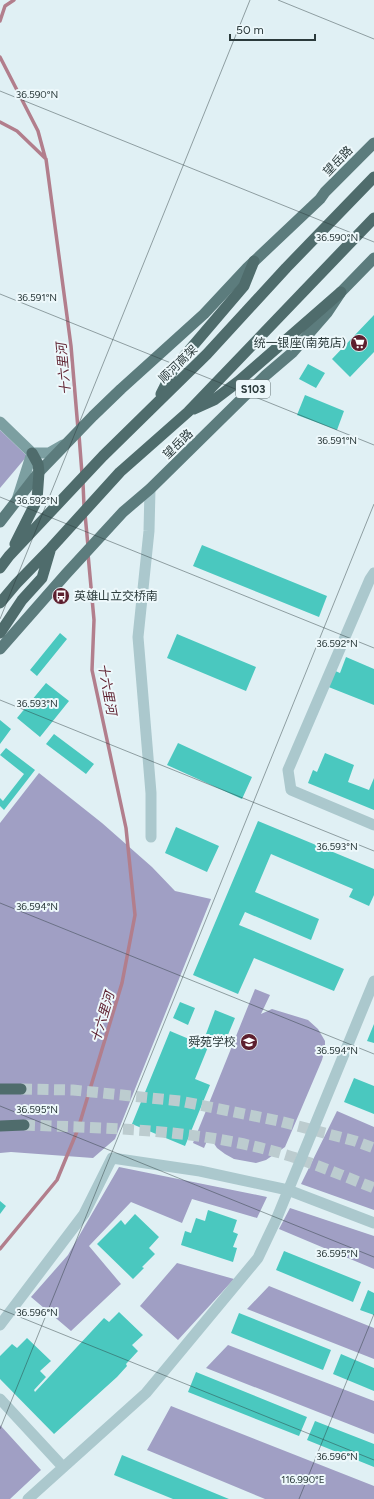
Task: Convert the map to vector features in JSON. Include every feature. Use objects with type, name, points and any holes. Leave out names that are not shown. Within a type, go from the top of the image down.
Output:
[{"type":"highway","name":"顺河高架","points":[[4,563],[103,456],[207,354],[286,268],[374,177]]},
{"type":"highway","points":[[0,604],[16,584],[54,545],[120,472],[188,412],[374,218]]},
{"type":"highway","points":[[157,402],[174,368],[244,286],[254,261]]},
{"type":"highway","points":[[188,412],[214,400],[232,386],[341,292]]},
{"type":"highway","points":[[4,563],[37,500],[39,472],[38,464],[32,454]]},
{"type":"highway","points":[[0,633],[22,600],[42,578],[54,545]]},
{"type":"highway","points":[[0,1088],[21,1089]]},
{"type":"highway","points":[[0,1126],[24,1125]]},
{"type":"main road","name":"望岳路","points":[[0,522],[39,472],[67,443],[121,389],[204,314],[254,261],[320,199],[374,142]]},
{"type":"main road","name":"望岳路","points":[[0,649],[123,512],[150,489],[266,376],[293,352],[327,313],[341,292],[374,258]]},
{"type":"main road","points":[[0,422],[32,454],[49,453],[67,443]]},
{"type":"main road","points":[[16,501],[32,454]]},
{"type":"street","points":[[150,489],[149,531],[138,637],[151,792],[151,838]]},
{"type":"street","points":[[374,573],[370,579],[288,770],[291,790],[374,825]]},
{"type":"street","points":[[28,1499],[146,1393],[258,1258],[288,1190],[374,981]]},
{"type":"street","points":[[0,1325],[84,1214],[112,1158],[200,1171],[288,1190],[374,1223]]},
{"type":"street","points":[[0,1399],[63,1467]]},
{"type":"shaded area","points":[[0,430],[27,456],[0,488]]},
{"type":"shaded area","points":[[39,773],[102,823],[152,867],[175,891],[211,899],[115,1139],[93,1158],[11,1152],[0,1153],[0,823]]},
{"type":"shaded area","points":[[255,989],[270,995],[261,1014],[272,1009],[308,1020],[318,1029],[325,1041],[325,1049],[322,1060],[285,1147],[266,1160],[256,1163],[234,1159],[225,1154],[217,1148],[209,1136],[204,1148],[193,1143]]},
{"type":"shaded area","points":[[337,1111],[374,1127],[374,1210],[301,1184]]},
{"type":"shaded area","points":[[119,1167],[267,1197],[257,1218],[192,1199],[182,1223],[131,1202],[89,1246],[121,1284],[71,1331],[31,1297],[68,1255]]},
{"type":"shaded area","points":[[290,1208],[374,1236],[374,1269],[279,1229]]},
{"type":"shaded area","points":[[177,1263],[234,1279],[178,1340],[140,1306]]},
{"type":"shaded area","points":[[269,1286],[374,1328],[374,1359],[247,1309]]},
{"type":"shaded area","points":[[228,1345],[374,1401],[374,1434],[206,1368]]},
{"type":"shaded area","points":[[171,1406],[374,1486],[374,1499],[265,1499],[147,1450]]},
{"type":"shaded area","points":[[0,1425],[41,1470],[10,1499],[0,1499]]},
{"type":"building","points":[[374,315],[374,352],[350,377],[332,359]]},
{"type":"building","points":[[308,364],[325,373],[316,388],[299,379]]},
{"type":"building","points":[[305,395],[344,411],[337,430],[297,415]]},
{"type":"building","points":[[202,545],[327,596],[319,617],[193,566]]},
{"type":"building","points":[[60,633],[67,639],[37,676],[30,670]]},
{"type":"building","points":[[177,634],[256,667],[246,691],[167,658]]},
{"type":"building","points":[[346,657],[374,669],[374,705],[326,686],[333,670],[340,673]]},
{"type":"building","points":[[46,683],[69,701],[40,737],[17,718]]},
{"type":"building","points":[[0,720],[11,729],[0,744]]},
{"type":"building","points":[[54,734],[94,764],[86,774],[46,744]]},
{"type":"building","points":[[178,743],[252,777],[242,799],[167,765]]},
{"type":"building","points":[[6,748],[35,770],[4,810],[0,806],[0,798],[3,801],[24,774],[0,755]]},
{"type":"building","points":[[325,753],[354,765],[348,782],[369,790],[374,778],[374,810],[308,783],[313,770],[317,772]]},
{"type":"building","points":[[258,821],[374,869],[374,895],[369,906],[349,897],[353,889],[271,854],[255,892],[319,919],[311,940],[245,912],[239,925],[344,969],[334,991],[254,958],[238,994],[193,975]]},
{"type":"building","points":[[176,827],[219,846],[207,872],[165,853]]},
{"type":"building","points":[[180,1002],[195,1008],[188,1025],[173,1018]]},
{"type":"building","points":[[215,1010],[235,1018],[225,1042],[206,1034]]},
{"type":"building","points":[[374,1024],[374,1043],[367,1041]]},
{"type":"building","points":[[170,1031],[208,1047],[195,1079],[210,1085],[185,1146],[132,1124]]},
{"type":"building","points":[[354,1078],[374,1086],[374,1114],[344,1102]]},
{"type":"building","points":[[0,1201],[6,1206],[0,1214]]},
{"type":"building","points":[[208,1210],[237,1220],[233,1232],[238,1234],[233,1247],[237,1248],[233,1262],[181,1245],[185,1231],[191,1233],[196,1218],[205,1221]]},
{"type":"building","points":[[135,1214],[159,1237],[149,1248],[155,1254],[133,1279],[97,1244],[121,1220],[125,1225]]},
{"type":"building","points":[[284,1251],[361,1282],[353,1302],[276,1270]]},
{"type":"building","points":[[368,1290],[374,1293],[374,1315],[360,1310]]},
{"type":"building","points":[[119,1312],[143,1335],[132,1345],[138,1351],[117,1377],[54,1434],[0,1379],[0,1356],[12,1344],[17,1348],[27,1338],[51,1361],[40,1371],[46,1377],[34,1390],[35,1392],[104,1318],[109,1322]]},
{"type":"building","points":[[239,1313],[331,1350],[323,1370],[231,1333]]},
{"type":"building","points":[[341,1354],[374,1368],[374,1391],[333,1374]]},
{"type":"building","points":[[196,1372],[307,1417],[299,1436],[188,1392]]},
{"type":"building","points":[[315,1421],[374,1444],[374,1467],[307,1440]]},
{"type":"building","points":[[122,1455],[229,1499],[173,1499],[114,1475]]},
{"type":"waterway","points":[[0,21],[5,6],[14,0]]},
{"type":"waterway","points":[[0,57],[38,131],[45,157]]},
{"type":"waterway","name":"十六里河","points":[[0,122],[17,131],[46,159],[71,346],[78,429]]},
{"type":"waterway","name":"十六里河","points":[[79,435],[82,474]]},
{"type":"waterway","name":"十六里河","points":[[83,483],[84,506]]},
{"type":"waterway","name":"十六里河","points":[[85,514],[88,546]]},
{"type":"waterway","name":"十六里河","points":[[0,1249],[57,1180],[78,1129],[122,983],[135,915],[126,828],[92,670],[94,620],[88,554]]},
{"type":"tunnel","points":[[21,1089],[73,1090],[180,1101],[279,1121],[355,1141],[374,1148]]},
{"type":"tunnel","points":[[24,1125],[85,1127],[176,1133],[236,1142],[293,1157],[374,1188]]},
{"type":"place","name":"统一银座(南苑店)","points":[[359,343]]},
{"type":"place","name":"英雄山立交桥南","points":[[61,596]]},
{"type":"place","name":"舜苑学校","points":[[249,1042]]}]
